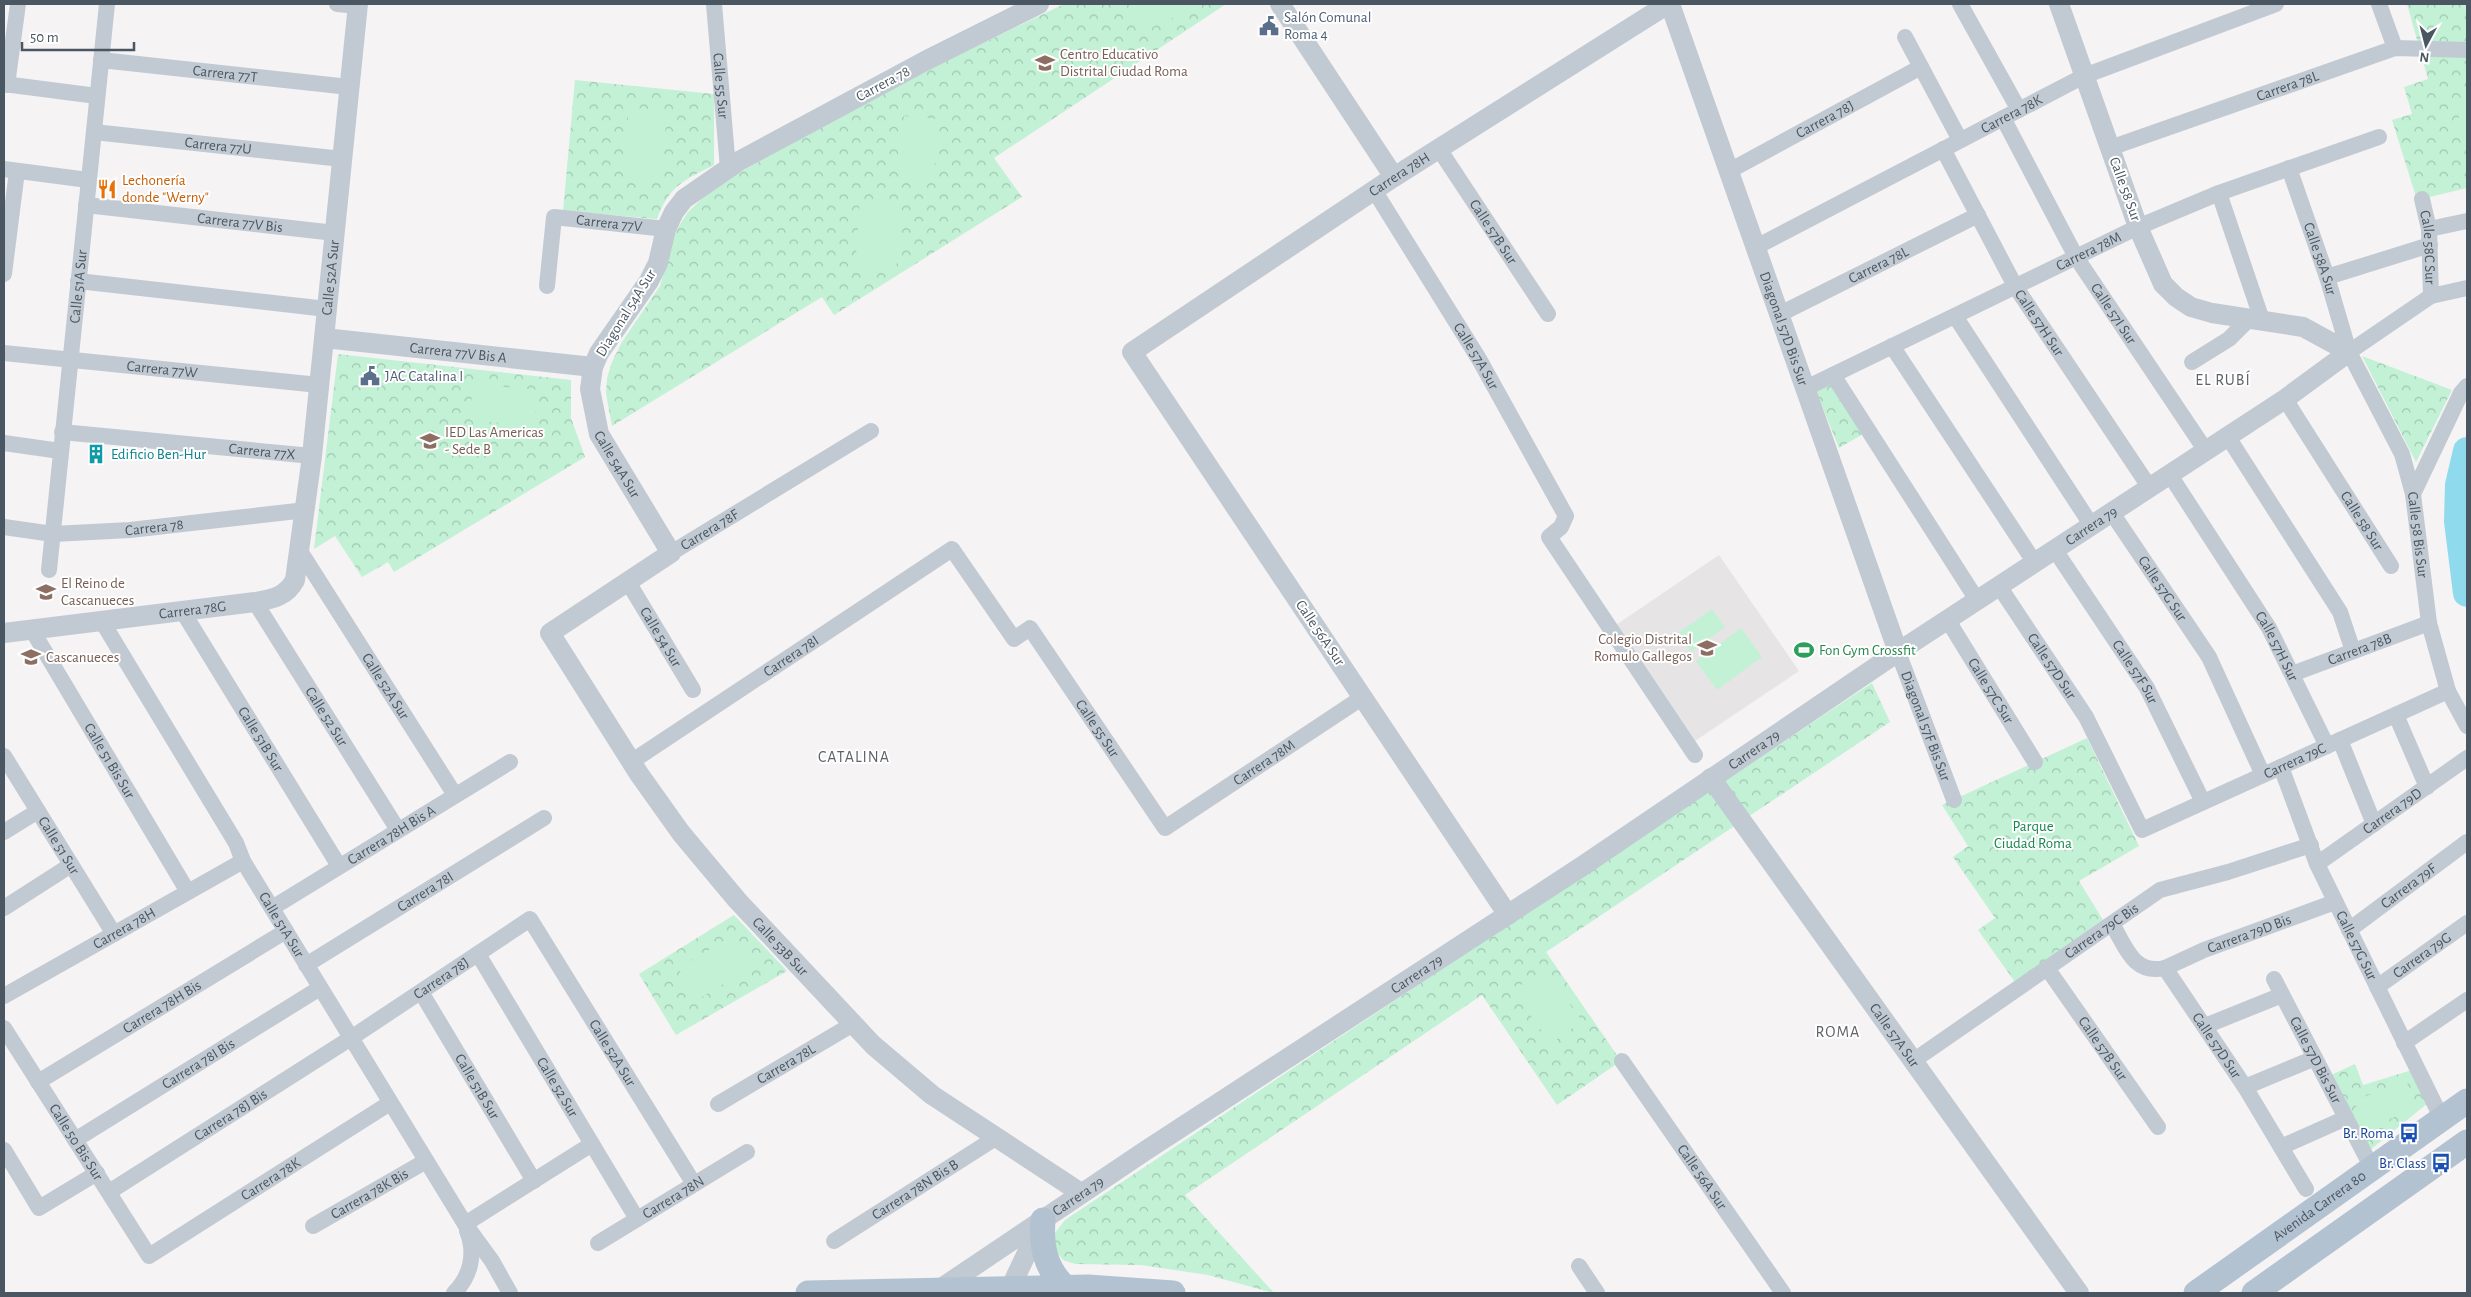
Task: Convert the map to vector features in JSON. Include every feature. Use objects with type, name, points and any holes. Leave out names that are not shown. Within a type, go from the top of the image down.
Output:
[{"type":"main road","name":"Avenida Carrera 80","points":[[2196,1293],[2467,1100]]},
{"type":"main road","points":[[2257,1292],[2465,1149]]},
{"type":"main road","points":[[1043,1220],[1042,1241],[1046,1259],[1052,1273],[1066,1288]]},
{"type":"main road","points":[[808,1293],[1114,1288],[1173,1293]]},
{"type":"street","points":[[18,4],[6,84],[97,96]]},
{"type":"street","name":"Calle 51A Sur","points":[[50,570],[60,451],[107,4]]},
{"type":"street","points":[[337,4],[358,5]]},
{"type":"street","name":"Calle 55 Sur","points":[[714,4],[728,168]]},
{"type":"street","name":"Carrera 78","points":[[728,168],[925,61],[1039,4]]},
{"type":"street","points":[[1280,4],[1394,177]]},
{"type":"street","name":"Carrera 78H","points":[[1132,352],[1394,177],[1669,4]]},
{"type":"street","name":"Diagonal 57D Bis Sur","points":[[1669,4],[1898,652]]},
{"type":"street","points":[[1960,4],[2019,110]]},
{"type":"street","name":"Calle 58 Sur","points":[[2059,4],[2138,227],[2154,268],[2163,284],[2176,297],[2191,307],[2255,320],[2303,327],[2349,352]]},
{"type":"street","name":"Carrera 78K","points":[[1756,247],[2084,76],[2240,10],[2276,4]]},
{"type":"street","points":[[2379,4],[2395,48]]},
{"type":"street","name":"Calle 52A Sur","points":[[290,590],[295,580],[306,510],[358,5]]},
{"type":"street","points":[[1904,37],[1960,140]]},
{"type":"street","name":"Carrera 78L","points":[[2110,148],[2395,48],[2467,50]]},
{"type":"street","name":"Carrera 77T","points":[[101,60],[349,87]]},
{"type":"street","name":"Carrera 78J","points":[[1729,171],[1921,67]]},
{"type":"street","name":"Calle 57I Sur","points":[[2003,118],[2076,257],[2206,451]]},
{"type":"street","name":"Carrera 77U","points":[[94,132],[342,158]]},
{"type":"street","name":"Carrera 78M","points":[[1806,388],[2138,227],[2219,192],[2379,137]]},
{"type":"street","name":"Calle 57B Sur","points":[[1439,148],[1548,314]]},
{"type":"street","name":"Calle 57H Sur","points":[[1943,149],[2015,286],[2150,488]]},
{"type":"street","name":"Diagonal 54A Sur","points":[[593,367],[599,353],[649,282],[658,263],[666,229],[674,212],[684,199],[728,168]]},
{"type":"street","name":"Calle 58A Sur","points":[[2289,168],[2327,277],[2349,352]]},
{"type":"street","points":[[4,274],[10,170],[88,180]]},
{"type":"street","name":"Calle 57A Sur","points":[[1374,190],[1479,359],[1566,516],[1555,532],[1694,755]]},
{"type":"street","points":[[2192,362],[2255,320],[2219,192]]},
{"type":"street","name":"Calle 58C Sur","points":[[2422,199],[2429,237],[2432,296]]},
{"type":"street","name":"Carrera 77V Bis","points":[[86,205],[335,233]]},
{"type":"street","name":"Carrera 78L","points":[[1780,314],[1978,215]]},
{"type":"street","name":"Carrera 77V","points":[[547,286],[554,217],[666,229]]},
{"type":"street","points":[[2327,277],[2467,221]]},
{"type":"street","points":[[78,281],[327,309]]},
{"type":"street","name":"Carrera 79","points":[[937,1290],[1508,915],[1947,619],[2285,399],[2349,352],[2432,296],[2464,293]]},
{"type":"street","points":[[1955,316],[2092,526]]},
{"type":"street","name":"Carrera 77V Bis A","points":[[324,338],[593,367]]},
{"type":"street","points":[[1892,346],[2035,563]]},
{"type":"street","name":"Calle 56A Sur","points":[[1132,352],[1508,915]]},
{"type":"street","name":"Calle 58 Bis Sur","points":[[2349,352],[2402,454],[2413,494],[2429,624],[2448,691],[2467,726]]},
{"type":"street","name":"Carrera 77W","points":[[4,353],[319,385]]},
{"type":"street","name":"Calle 54A Sur","points":[[593,367],[590,389],[592,408],[599,434],[671,553]]},
{"type":"street","points":[[1833,375],[1977,600]]},
{"type":"street","points":[[2413,494],[2461,394],[2467,386]]},
{"type":"street","name":"Calle 58 Sur","points":[[2285,399],[2390,566]]},
{"type":"street","name":"Carrera 78F","points":[[550,634],[671,553],[871,431]]},
{"type":"street","name":"Carrera 77X","points":[[62,432],[312,456]]},
{"type":"street","points":[[2228,436],[2340,612],[2353,651]]},
{"type":"street","points":[[4,443],[60,451]]},
{"type":"street","name":"Calle 57H Sur","points":[[2170,475],[2269,628],[2292,674],[2333,743],[2374,824]]},
{"type":"street","name":"Carrera 78","points":[[4,527],[53,534],[130,530],[306,510]]},
{"type":"street","name":"Calle 57G Sur","points":[[2112,513],[2209,657],[2263,775]]},
{"type":"street","name":"Carrera 78I","points":[[631,762],[952,549],[1014,639],[1030,628]]},
{"type":"street","name":"Calle 57F Sur","points":[[2055,550],[2147,688],[2203,802]]},
{"type":"street","name":"Calle 52A Sur","points":[[300,551],[455,796]]},
{"type":"street","name":"Calle 54 Sur","points":[[628,582],[693,690]]},
{"type":"street","name":"Calle 57D Sur","points":[[1999,586],[2086,716],[2142,830]]},
{"type":"street","name":"Carrera 78G","points":[[4,634],[104,623],[255,602],[278,598],[290,590]]},
{"type":"street","name":"Calle 52 Sur","points":[[255,602],[398,830]]},
{"type":"street","name":"Calle 51B Sur","points":[[183,612],[339,866]]},
{"type":"street","name":"Calle 57C Sur","points":[[1947,619],[2035,762]]},
{"type":"street","name":"Calle 51A Sur","points":[[104,623],[236,843],[243,861],[306,965],[465,1224],[492,1261],[510,1293]]},
{"type":"street","name":"Carrera 78B","points":[[2292,674],[2429,624]]},
{"type":"street","name":"Calle 55 Sur","points":[[1030,628],[1165,828]]},
{"type":"street","name":"Calle 51 Bis Sur","points":[[32,630],[188,892]]},
{"type":"street","name":"Calle 53B Sur","points":[[550,634],[631,762],[700,857],[737,900],[853,1024],[912,1080],[1082,1193]]},
{"type":"street","name":"Diagonal 57F Bis Sur","points":[[1898,652],[1954,800]]},
{"type":"street","name":"Carrera 79C","points":[[2142,830],[2448,691]]},
{"type":"street","name":"Carrera 78M","points":[[1165,828],[1363,698]]},
{"type":"street","points":[[2396,715],[2427,787]]},
{"type":"street","name":"Calle 51 Sur","points":[[4,756],[114,934]]},
{"type":"street","name":"Carrera 79D","points":[[2317,864],[2467,758]]},
{"type":"street","name":"Carrera 78H Bis A","points":[[272,908],[510,762]]},
{"type":"street","name":"Calle 57G Sur","points":[[2281,767],[2317,864],[2442,1119]]},
{"type":"street","name":"Calle 57A Sur","points":[[1711,778],[2079,1293]]},
{"type":"street","points":[[4,832],[38,811]]},
{"type":"street","name":"Carrera 78I","points":[[306,965],[544,818]]},
{"type":"street","name":"Carrera 79F","points":[[2349,930],[2467,842]]},
{"type":"street","name":"Carrera 79C Bis","points":[[1913,1061],[2160,890],[2228,872],[2311,845]]},
{"type":"street","name":"Carrera 78H","points":[[4,996],[243,861]]},
{"type":"street","points":[[4,908],[71,865]]},
{"type":"street","name":"Carrera 79D Bis","points":[[2165,968],[2204,950],[2336,902]]},
{"type":"street","name":"Calle 52A Sur","points":[[530,919],[694,1184]]},
{"type":"street","name":"Carrera 78J","points":[[351,1038],[530,919]]},
{"type":"street","name":"Carrera 79G","points":[[2377,988],[2467,923]]},
{"type":"street","points":[[2112,924],[2137,965],[2145,969],[2165,968]]},
{"type":"street","name":"Carrera 78H Bis","points":[[38,1082],[286,931]]},
{"type":"street","name":"Calle 52 Sur","points":[[478,954],[637,1219]]},
{"type":"street","name":"Calle 57B Sur","points":[[2047,968],[2158,1128]]},
{"type":"street","name":"Calle 57D Sur","points":[[2165,968],[2245,1087],[2306,1189]]},
{"type":"street","name":"Calle 57D Bis Sur","points":[[2274,979],[2372,1168]]},
{"type":"street","name":"Carrera 78I Bis","points":[[75,1140],[320,988]]},
{"type":"street","name":"Calle 51B Sur","points":[[421,992],[534,1181]]},
{"type":"street","points":[[2205,1026],[2282,995]]},
{"type":"street","points":[[2404,1043],[2467,1000]]},
{"type":"street","name":"Carrera 78L","points":[[718,1104],[853,1024]]},
{"type":"street","name":"Calle 50 Bis Sur","points":[[4,1028],[149,1256]]},
{"type":"street","name":"Carrera 78J Bis","points":[[108,1192],[351,1038]]},
{"type":"street","points":[[2245,1087],[2315,1058]]},
{"type":"street","name":"Calle 56A Sur","points":[[1622,1061],[1783,1293]]},
{"type":"street","name":"Carrera 78K","points":[[149,1256],[390,1103]]},
{"type":"street","points":[[2281,1147],[2346,1118]]},
{"type":"street","name":"Carrera 78N Bis B","points":[[834,1241],[996,1137]]},
{"type":"street","points":[[465,1224],[592,1144]]},
{"type":"street","points":[[4,1150],[39,1208],[96,1173]]},
{"type":"street","name":"Carrera 78N","points":[[598,1243],[747,1152]]},
{"type":"street","name":"Carrera 78K Bis","points":[[313,1226],[426,1161]]},
{"type":"street","name":"Carrera 79","points":[[1010,1291],[1043,1220]]},
{"type":"street","name":"Calle 51A Sur","points":[[454,1293],[464,1282],[471,1263],[471,1243],[465,1224]]},
{"type":"street","points":[[1579,1266],[1593,1292]]},
{"type":"shaded area","name":"Colegio Distrital Romulo Gallegos","points":[[1719,555],[1799,671],[1695,741],[1616,625]]},
{"type":"green space","points":[[1064,4],[1226,4],[994,158],[1022,197],[834,315],[822,297],[612,426],[606,394],[607,378],[612,362],[622,342],[660,286],[675,232],[688,212],[704,197],[737,174],[889,89]]},
{"type":"green space","points":[[1128,4],[1202,4],[1142,32]]},
{"type":"green space","points":[[2407,4],[2467,4],[2467,188],[2417,200],[2392,120],[2412,114],[2404,87],[2428,79]]},
{"type":"green space","points":[[575,80],[714,94],[714,165],[694,175],[672,191],[657,219],[563,211]]},
{"type":"green space","points":[[2461,99],[2467,99],[2467,134],[2457,133]]},
{"type":"green space","points":[[629,107],[667,111],[661,180],[623,177]]},
{"type":"green space","points":[[904,116],[939,119],[933,183],[898,180]]},
{"type":"green space","points":[[860,200],[901,203],[896,272],[855,269]]},
{"type":"green space","points":[[338,354],[571,380],[571,418],[585,457],[394,572],[388,562],[362,577],[335,536],[314,549]]},
{"type":"green space","points":[[2362,356],[2452,390],[2416,462]]},
{"type":"green space","points":[[473,384],[538,390],[534,426],[470,420]]},
{"type":"green space","points":[[1831,384],[1865,433],[1839,448],[1816,391]]},
{"type":"green space","points":[[1712,609],[1725,627],[1691,652],[1678,633]]},
{"type":"green space","points":[[1741,628],[1762,657],[1717,690],[1696,661]]},
{"type":"green space","points":[[1872,683],[1890,722],[1546,952],[1621,1061],[1557,1105],[1482,995],[1185,1195],[1274,1293],[1208,1275],[1141,1265],[1075,1264],[1063,1260],[1055,1250],[1055,1233],[1065,1220]]},
{"type":"green space","name":"Parque Ciudad Roma","points":[[2087,738],[2139,846],[2079,881],[2103,920],[2015,982],[1978,930],[1995,918],[1953,857],[1968,846],[1942,805]]},
{"type":"green space","points":[[734,915],[787,971],[676,1035],[639,974]]},
{"type":"green space","points":[[735,935],[753,966],[697,1000],[678,968]]},
{"type":"green space","points":[[1544,969],[1582,1021],[1551,1044],[1513,991]]},
{"type":"green space","points":[[2355,1064],[2363,1085],[2412,1070],[2428,1103],[2370,1150],[2331,1075]]},
{"type":"green space","points":[[2406,1080],[2417,1108],[2365,1129],[2354,1101]]},
{"type":"waterway","points":[[2467,451],[2459,485],[2458,521],[2467,593]]},
{"type":"place","name":"Salón Comunal Roma 4","points":[[1269,26]]},
{"type":"place","name":"Centro Educativo Distrital Ciudad Roma","points":[[1045,63]]},
{"type":"place","name":"Lechonería donde \"Werny\"","points":[[107,189]]},
{"type":"place","name":"JAC Catalina I","points":[[370,376]]},
{"type":"place","name":"IED Las Americas - Sede B","points":[[430,441]]},
{"type":"place","name":"Edificio Ben-Hur","points":[[96,454]]},
{"type":"place","name":"El Reino de Cascanueces","points":[[46,592]]},
{"type":"place","name":"Colegio Distrital Romulo Gallegos","points":[[1707,648]]},
{"type":"place","name":"Fon Gym Crossfit","points":[[1804,650]]},
{"type":"place","name":"Cascanueces","points":[[31,657]]},
{"type":"place","name":"Br. Roma","points":[[2409,1133]]},
{"type":"place","name":"Br. Class","points":[[2441,1163]]},
{"type":"district","name":"EL RUBÍ","points":[[2223,380]]},
{"type":"district","name":"CATALINA","points":[[854,757]]},
{"type":"district","name":"ROMA","points":[[1838,1032]]}]
